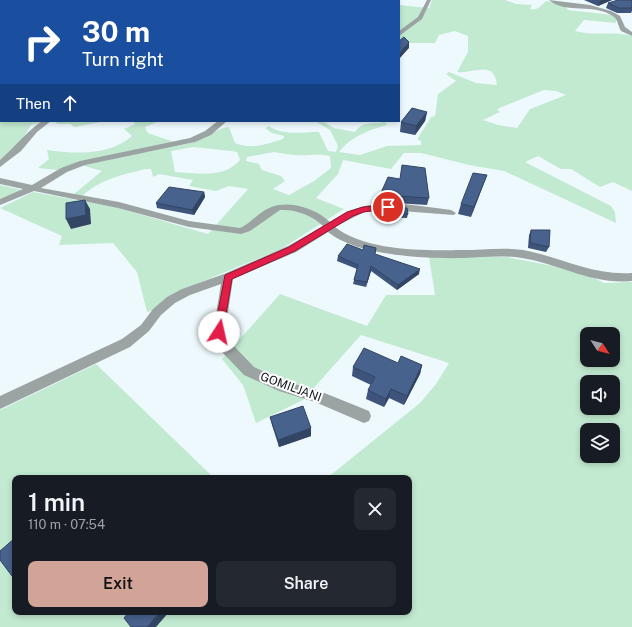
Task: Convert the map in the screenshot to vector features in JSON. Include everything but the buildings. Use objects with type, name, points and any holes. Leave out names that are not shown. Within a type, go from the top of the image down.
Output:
[{"type":"street","points":[[400,33],[415,24],[422,16],[429,0]]},
{"type":"street","points":[[550,0],[602,6],[608,4]]},
{"type":"street","points":[[602,6],[618,18],[619,26],[623,31],[632,34]]},
{"type":"street","points":[[0,202],[34,188],[64,170],[83,163],[192,140],[208,133],[222,122]]},
{"type":"street","points":[[0,164],[18,149],[34,130],[44,123]]},
{"type":"street","points":[[0,181],[118,205],[189,224],[227,230],[241,231],[248,229],[271,210],[286,207],[298,209],[321,219],[334,232],[363,244],[393,251],[419,254],[511,252],[531,256],[602,277],[632,277]]},
{"type":"street","points":[[0,403],[126,343],[146,328],[157,312],[171,300],[186,292],[228,277],[292,249],[330,228],[350,214],[375,207],[424,209],[451,213]]},
{"type":"street","name":"GOMILJANI","points":[[228,277],[219,332],[228,349],[249,371],[284,387],[318,396],[364,416]]},
{"type":"green space","points":[[432,0],[505,0],[516,4],[532,5],[530,9],[535,9],[539,8],[546,1],[565,5],[568,10],[613,15],[616,19],[616,23],[584,20],[575,31],[632,36],[632,191],[613,182],[600,187],[571,169],[561,169],[538,156],[525,162],[611,206],[615,212],[616,223],[504,171],[469,165],[421,153],[404,153],[391,169],[343,160],[338,174],[316,198],[344,209],[281,249],[182,290],[154,310],[147,312],[137,272],[113,243],[59,245],[62,236],[0,208],[33,192],[115,207],[208,234],[248,189],[229,186],[216,191],[189,186],[193,180],[159,174],[153,177],[151,169],[146,169],[120,176],[96,185],[82,196],[74,194],[102,171],[81,165],[191,143],[221,129],[229,127],[235,143],[247,146],[259,146],[283,139],[284,136],[272,133],[265,128],[269,126],[286,132],[319,132],[328,151],[336,152],[338,146],[330,130],[317,122],[324,122],[334,128],[355,132],[358,128],[365,124],[385,122],[387,125],[373,129],[354,138],[339,152],[360,155],[387,146],[421,145],[421,141],[418,140],[418,138],[431,117],[435,116],[438,94],[456,81],[446,74],[449,72],[476,83],[497,85],[492,72],[488,70],[457,72],[468,52],[468,36],[455,31],[439,35],[435,43],[400,43],[400,5],[429,8]],"holes":[[[544,90],[556,91],[566,95],[530,109],[517,128],[498,125],[483,120],[500,112],[497,109]],[[193,147],[237,152],[240,160],[234,166],[226,170],[210,174],[175,172],[171,151]],[[274,152],[294,155],[330,156],[331,168],[314,181],[289,195],[273,189],[285,181],[281,176],[262,170],[259,164],[246,161],[247,157]]]},
{"type":"green space","points":[[0,122],[42,122],[31,125],[25,135],[0,160]]},
{"type":"green space","points":[[56,122],[100,122],[75,127],[70,124],[57,124]]},
{"type":"green space","points":[[134,122],[157,122],[145,127],[148,133],[174,142],[82,162],[57,170],[38,168],[49,159],[47,150],[80,153],[113,147],[123,143],[132,136],[124,129],[135,124]]},
{"type":"green space","points":[[0,185],[22,190],[0,199]]},
{"type":"green space","points":[[429,257],[507,257],[558,267],[594,278],[604,283],[632,282],[632,627],[0,627],[0,410],[96,364],[211,475],[12,475],[12,615],[412,615],[412,475],[331,475],[420,403],[436,384],[449,363],[361,335],[303,400],[256,423],[243,385],[222,359],[280,294],[367,326],[386,295],[435,295]]},
{"type":"route","points":[[219,332],[228,277],[292,249],[330,228],[350,214],[363,209],[388,207]]}]
